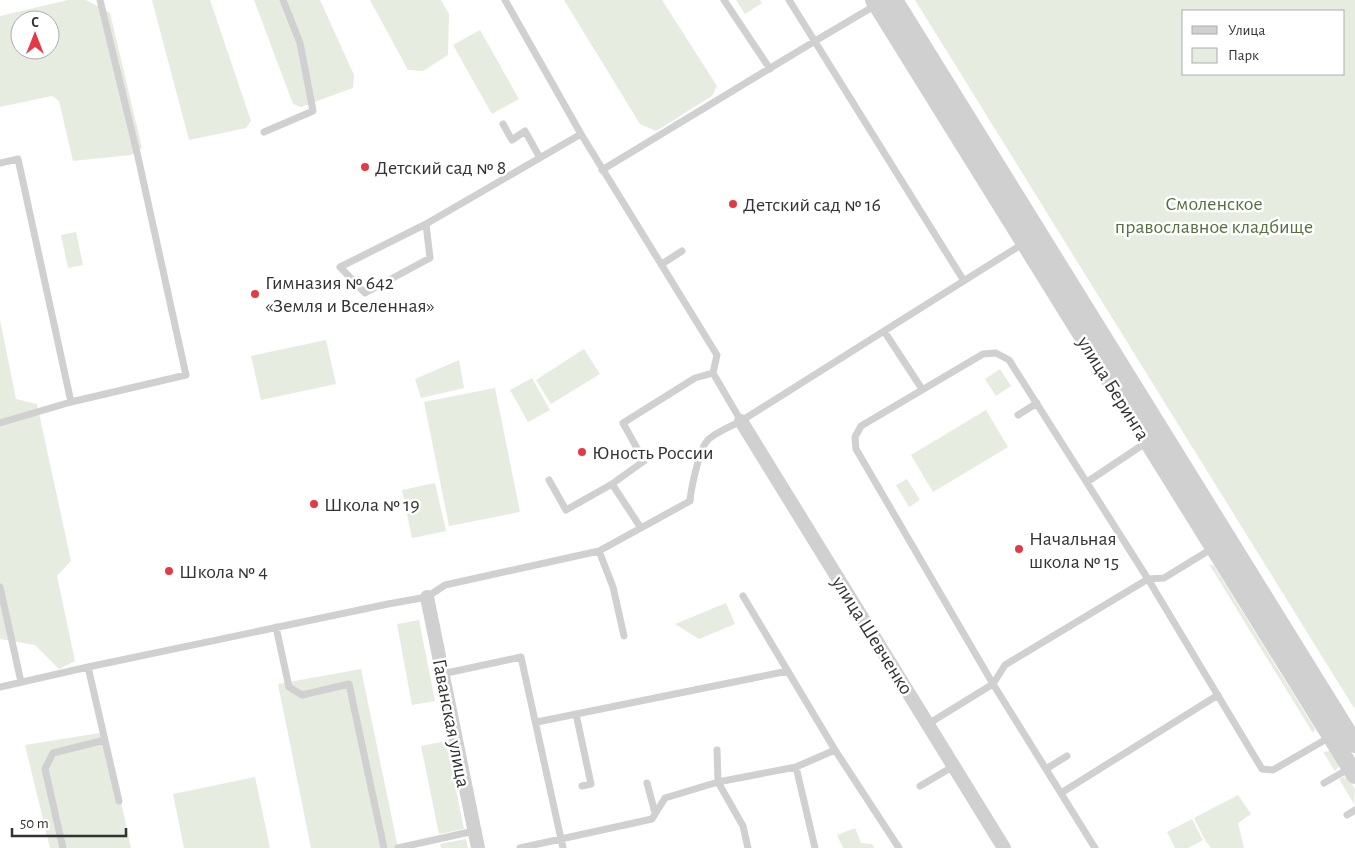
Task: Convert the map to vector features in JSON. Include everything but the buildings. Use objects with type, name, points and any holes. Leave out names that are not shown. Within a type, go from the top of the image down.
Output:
[{"type":"street","name":"улица Беринга","points":[[882,1],[1338,732],[1353,769]]},
{"type":"street","name":"улица Шевченко","points":[[741,421],[1004,848]]},
{"type":"street","name":"Гаванская улица","points":[[427,598],[478,848]]},
{"type":"street","name":"улица Беринга","points":[[1338,732],[1355,744]]},
{"type":"lane","points":[[0,423],[71,402],[186,375],[138,157],[100,0]]},
{"type":"lane","points":[[264,132],[313,111],[300,43],[283,0]]},
{"type":"lane","points":[[505,0],[580,134],[717,355],[713,373],[741,421]]},
{"type":"lane","points":[[724,0],[770,68]]},
{"type":"lane","points":[[790,0],[964,281]]},
{"type":"lane","points":[[602,170],[882,1]]},
{"type":"lane","points":[[503,124],[512,140],[525,131],[540,158]]},
{"type":"lane","points":[[426,224],[430,258],[365,293],[340,267],[426,224],[580,134]]},
{"type":"lane","points":[[0,163],[18,160],[71,402]]},
{"type":"lane","points":[[0,687],[88,666],[427,598],[445,585],[599,551],[690,502],[695,476],[707,440],[741,421],[1031,238]]},
{"type":"lane","points":[[662,264],[682,251]]},
{"type":"lane","points":[[884,331],[922,389]]},
{"type":"lane","points":[[1095,848],[993,684],[856,449],[855,437],[861,426],[983,354],[996,353],[1009,360],[1148,579],[1262,769],[1273,770],[1338,732]]},
{"type":"lane","points":[[549,480],[566,510],[612,484],[644,461],[623,423],[695,378],[713,373]]},
{"type":"lane","points":[[1018,415],[1037,403]]},
{"type":"lane","points":[[1087,482],[1155,437]]},
{"type":"lane","points":[[612,484],[641,528]]},
{"type":"lane","points":[[928,724],[993,684],[1005,665],[1148,579],[1164,578],[1220,543]]},
{"type":"lane","points":[[599,551],[613,586],[624,636]]},
{"type":"lane","points":[[0,587],[21,682]]},
{"type":"lane","points":[[742,596],[835,750],[898,848]]},
{"type":"lane","points":[[276,627],[289,687],[302,695],[350,684],[384,848]]},
{"type":"lane","points":[[442,674],[521,657],[537,722],[563,848]]},
{"type":"lane","points":[[88,666],[119,801]]},
{"type":"lane","points":[[537,722],[788,671]]},
{"type":"lane","points":[[1061,793],[1218,695]]},
{"type":"lane","points":[[576,714],[591,784],[582,786]]},
{"type":"lane","points":[[62,848],[45,769],[53,753],[105,740]]},
{"type":"lane","points":[[717,750],[718,782],[744,826],[748,848]]},
{"type":"lane","points":[[520,848],[652,819],[665,798],[718,782],[796,767],[835,750]]},
{"type":"lane","points":[[1046,769],[1067,756]]},
{"type":"lane","points":[[920,786],[954,766]]},
{"type":"lane","points":[[796,767],[815,848]]},
{"type":"lane","points":[[1324,783],[1353,769]]},
{"type":"lane","points":[[648,783],[655,813]]},
{"type":"lane","points":[[1348,815],[1355,810]]},
{"type":"lane","points":[[398,848],[474,831]]},
{"type":"green space","points":[[68,0],[86,0],[110,13],[142,148],[131,155],[73,161],[59,101],[52,96],[0,107],[0,16],[10,14],[10,60],[60,60],[60,10],[26,10]]},
{"type":"green space","points":[[152,0],[210,0],[251,121],[246,128],[189,140]]},
{"type":"green space","points":[[254,0],[320,0],[354,75],[353,88],[301,107],[293,104]]},
{"type":"green space","points":[[370,0],[441,0],[449,14],[448,55],[423,71],[408,70]]},
{"type":"green space","points":[[564,0],[662,0],[717,86],[712,96],[656,131],[640,124]]},
{"type":"green space","points":[[736,0],[760,0],[762,3],[745,14]]},
{"type":"green space","name":"Смоленское православное кладбище","points":[[915,0],[1355,0],[1354,708]]},
{"type":"green space","points":[[480,30],[519,99],[492,114],[453,45]]},
{"type":"green space","points":[[76,232],[83,265],[68,268],[61,235]]},
{"type":"green space","points":[[0,320],[16,399],[37,404],[71,561],[57,576],[75,661],[59,669],[35,645],[0,639]]},
{"type":"green space","points":[[326,340],[336,384],[261,400],[251,356]]},
{"type":"green space","points":[[584,349],[600,374],[551,404],[536,380]]},
{"type":"green space","points":[[459,360],[464,388],[421,398],[415,379]]},
{"type":"green space","points":[[1000,369],[1011,386],[996,396],[985,379]]},
{"type":"green space","points":[[532,378],[550,410],[528,422],[510,390]]},
{"type":"green space","points":[[495,388],[520,512],[449,526],[424,402]]},
{"type":"green space","points":[[986,410],[1008,447],[933,492],[911,455]]},
{"type":"green space","points":[[907,479],[920,500],[909,507],[896,485]]},
{"type":"green space","points":[[435,483],[446,531],[412,538],[402,490]]},
{"type":"green space","points":[[1209,564],[1214,566],[1315,729],[1313,733]]},
{"type":"green space","points":[[726,603],[735,624],[699,639],[675,624]]},
{"type":"green space","points":[[419,620],[435,701],[412,705],[397,624]]},
{"type":"green space","points":[[361,669],[398,848],[311,848],[278,684]]},
{"type":"green space","points":[[106,732],[131,848],[50,848],[25,745]]},
{"type":"green space","points":[[446,741],[464,829],[439,834],[421,746]]},
{"type":"green space","points":[[1330,751],[1339,766],[1335,771],[1323,752]]},
{"type":"green space","points":[[255,777],[270,848],[184,848],[173,794]]},
{"type":"green space","points":[[1343,777],[1349,779],[1355,789],[1354,804],[1339,779]]},
{"type":"green space","points":[[1238,795],[1251,814],[1238,823],[1244,848],[1211,848],[1194,818]]},
{"type":"green space","points":[[1192,819],[1203,840],[1188,848],[1175,848],[1167,832]]},
{"type":"green space","points":[[855,828],[861,843],[872,844],[874,848],[843,848],[837,835]]},
{"type":"green space","points":[[466,839],[468,848],[441,848],[440,844]]},
{"type":"place","name":"Детский сад № 8","points":[[365,167]]},
{"type":"place","name":"Детский сад № 16","points":[[733,204]]},
{"type":"place","name":"Гимназия № 642 «Земля и Вселенная»","points":[[255,294]]},
{"type":"place","name":"Юность России","points":[[582,452]]},
{"type":"place","name":"Школа № 19","points":[[314,504]]},
{"type":"place","name":"Начальная школа № 15","points":[[1019,549]]},
{"type":"place","name":"Школа № 4","points":[[169,571]]}]
